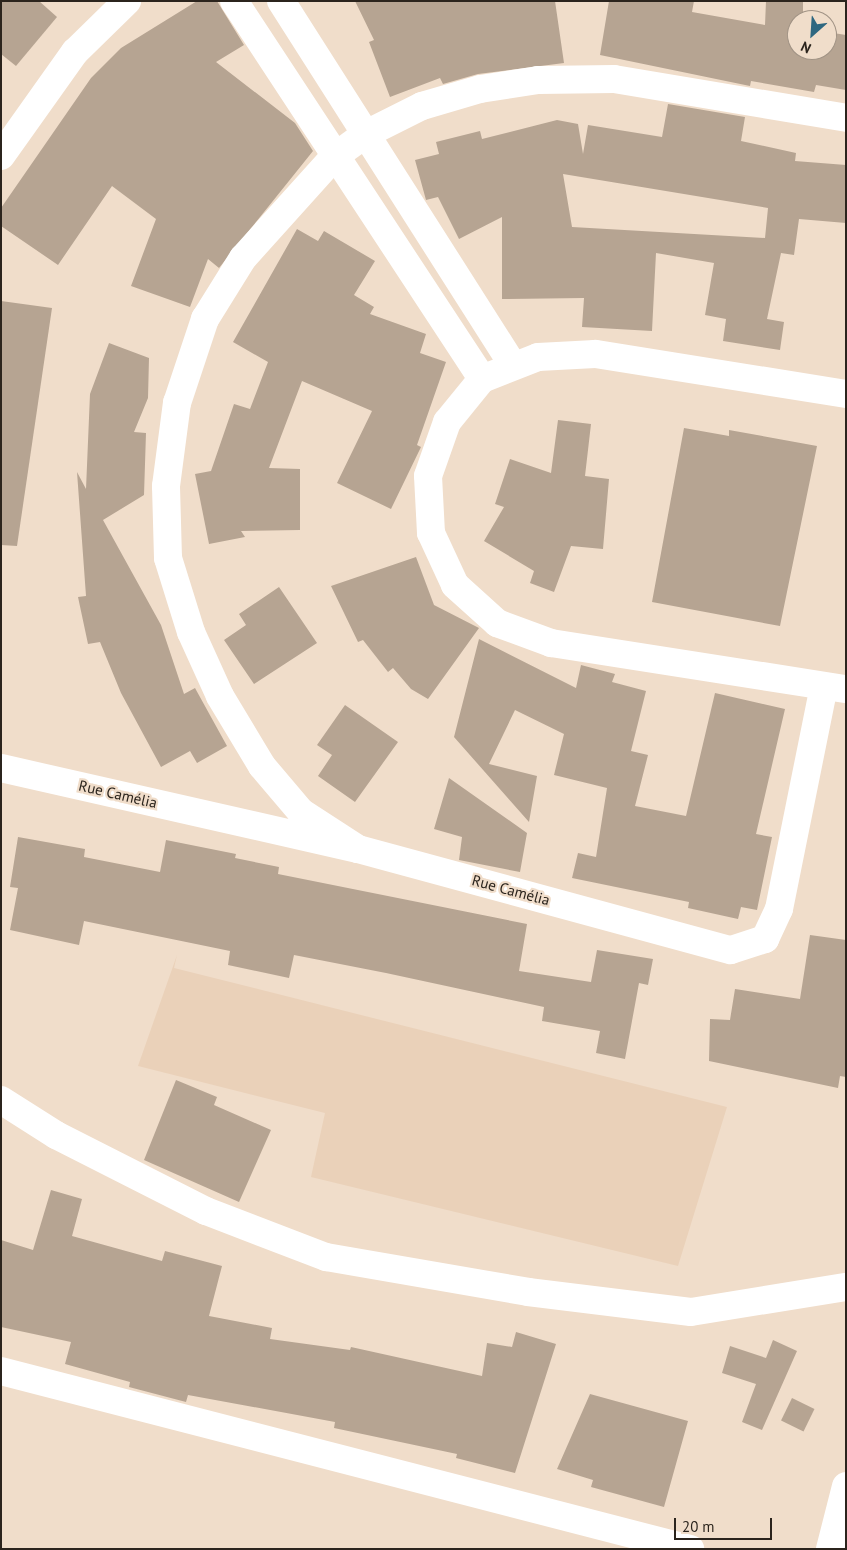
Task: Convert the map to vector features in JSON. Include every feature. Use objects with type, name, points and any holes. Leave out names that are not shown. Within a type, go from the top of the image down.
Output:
[{"type":"street","points":[[1,156],[75,52],[127,1]]},
{"type":"street","points":[[234,1],[334,158],[482,380]]},
{"type":"street","points":[[281,1],[512,364]]},
{"type":"street","points":[[358,849],[301,812],[262,766],[220,696],[191,632],[168,558],[166,486],[177,403],[205,319],[243,258],[334,158],[366,134],[422,106],[480,89],[570,79],[614,79],[846,118]]},
{"type":"street","points":[[835,688],[551,643],[498,623],[455,585],[431,533],[428,476],[448,422],[482,380],[512,364],[538,357],[595,354],[846,394]]},
{"type":"street","name":"Rue Camélia","points":[[1,768],[358,849],[731,950],[765,939],[779,909],[835,688]]},
{"type":"street","points":[[1,1100],[56,1135],[206,1211],[326,1257],[528,1292],[691,1312],[846,1287]]},
{"type":"street","points":[[1,1371],[690,1549]]},
{"type":"street","points":[[830,1549],[846,1486]]},
{"type":"shaded area","points":[[177,955],[174,968],[727,1107],[678,1266],[311,1177],[325,1113],[138,1066]]},
{"type":"building","points":[[1,1],[39,1],[57,17],[16,66],[1,54]]},
{"type":"building","points":[[197,1],[217,1],[244,45],[216,62],[295,123],[313,151],[219,268],[208,259],[190,307],[131,286],[156,219],[112,186],[58,265],[1,226],[1,208],[91,78],[121,48]]},
{"type":"building","points":[[355,1],[555,1],[564,63],[478,74],[443,84],[440,78],[390,97],[369,42],[374,40]]},
{"type":"building","points":[[609,1],[694,1],[692,12],[765,25],[766,1],[803,1],[803,10],[787,10],[787,60],[837,60],[837,34],[846,35],[846,90],[816,85],[814,92],[751,81],[750,86],[600,55]]},
{"type":"building","points":[[668,104],[745,117],[741,141],[796,153],[795,161],[846,165],[846,223],[799,219],[794,255],[781,253],[767,319],[784,322],[780,350],[723,341],[726,319],[705,315],[714,263],[656,253],[652,331],[582,327],[584,298],[502,299],[502,217],[459,239],[438,197],[426,200],[415,160],[439,154],[436,142],[480,131],[482,139],[557,120],[578,124],[583,154],[588,125],[662,137]],"holes":[[[563,174],[768,208],[765,238],[572,227]]]},
{"type":"building","points":[[297,229],[318,241],[324,231],[375,261],[354,295],[374,307],[370,314],[426,334],[420,353],[446,362],[417,445],[421,447],[391,509],[337,483],[372,411],[302,381],[269,468],[300,469],[300,530],[241,531],[245,537],[209,544],[195,474],[211,471],[234,404],[250,409],[268,362],[233,342]]},
{"type":"building","points":[[1,301],[52,308],[17,546],[1,545]]},
{"type":"building","points":[[109,343],[149,358],[148,398],[134,432],[146,433],[144,495],[103,520],[161,625],[184,694],[195,688],[227,746],[197,763],[190,751],[161,767],[121,693],[100,642],[88,644],[78,597],[86,596],[77,472],[86,489],[90,394]]},
{"type":"building","points":[[558,420],[591,424],[585,476],[609,479],[603,549],[571,546],[554,592],[530,583],[534,571],[484,541],[504,507],[495,504],[510,459],[551,473]]},
{"type":"building","points":[[684,428],[729,436],[729,430],[817,446],[780,626],[652,602]]},
{"type":"building","points":[[416,557],[434,605],[479,628],[428,699],[411,689],[393,668],[388,672],[363,640],[358,642],[331,586]]},
{"type":"building","points":[[279,587],[317,643],[254,684],[224,640],[246,625],[239,614]]},
{"type":"building","points":[[479,639],[576,688],[581,665],[615,674],[612,682],[646,691],[631,751],[648,755],[635,806],[686,816],[715,693],[785,709],[756,834],[772,837],[757,910],[741,907],[738,919],[688,908],[689,902],[572,878],[578,853],[596,857],[607,788],[554,775],[564,734],[515,710],[489,764],[537,776],[529,822],[454,737]]},
{"type":"building","points":[[345,705],[398,742],[355,802],[318,776],[332,755],[317,745]]},
{"type":"building","points":[[449,778],[527,833],[520,872],[459,860],[462,837],[434,829]]},
{"type":"building","points":[[18,837],[85,849],[84,857],[160,872],[166,840],[236,854],[235,858],[279,867],[278,874],[527,924],[519,971],[591,982],[597,950],[653,959],[648,985],[639,983],[625,1059],[596,1053],[600,1031],[542,1021],[544,1007],[386,973],[294,955],[289,978],[228,965],[230,951],[84,921],[79,945],[10,930],[18,888],[10,887]]},
{"type":"building","points":[[810,935],[846,940],[846,1077],[840,1076],[838,1088],[709,1061],[710,1019],[730,1020],[735,989],[800,999]]},
{"type":"building","points":[[176,1080],[217,1097],[214,1105],[271,1130],[239,1202],[144,1160]]},
{"type":"building","points":[[51,1190],[82,1199],[72,1236],[162,1261],[165,1251],[222,1266],[209,1316],[272,1328],[270,1339],[350,1350],[351,1347],[482,1376],[487,1343],[512,1347],[516,1332],[556,1344],[515,1473],[456,1458],[457,1454],[334,1428],[335,1422],[188,1395],[186,1402],[129,1387],[130,1382],[65,1364],[71,1342],[1,1327],[1,1240],[33,1250]]},
{"type":"building","points":[[773,1340],[797,1351],[762,1430],[742,1422],[756,1384],[722,1373],[730,1346],[766,1358]]},
{"type":"building","points":[[590,1394],[688,1421],[664,1507],[591,1487],[593,1480],[557,1469]]},
{"type":"building","points":[[792,1398],[814,1409],[804,1431],[781,1420]]}]
